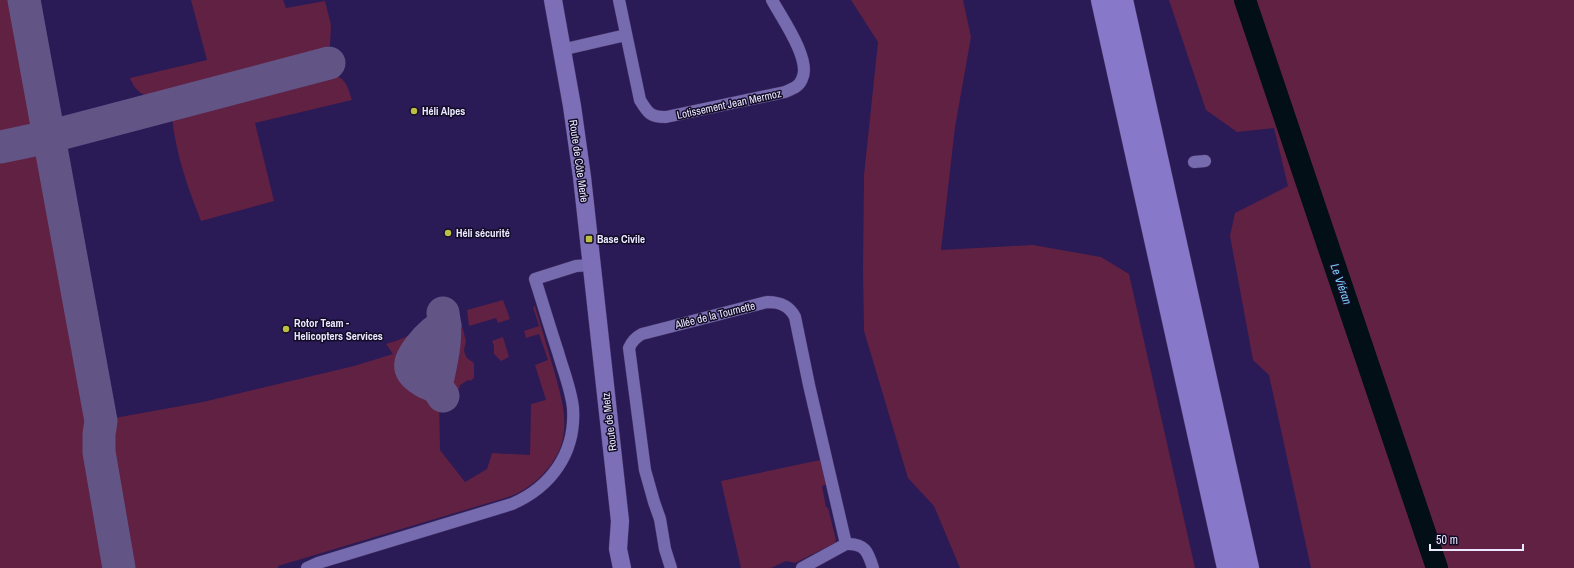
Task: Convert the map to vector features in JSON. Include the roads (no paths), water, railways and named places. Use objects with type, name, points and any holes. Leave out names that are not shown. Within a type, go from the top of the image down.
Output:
[{"type":"highway","points":[[1102,0],[1228,568]]},
{"type":"highway","points":[[1122,0],[1248,568]]},
{"type":"main road","name":"Route de Côte Merle","points":[[553,0],[572,106],[582,177],[598,324]]},
{"type":"main road","name":"Route de Metz","points":[[598,324],[620,521],[618,549],[622,568]]},
{"type":"main road","name":"Route de Metz","points":[[620,521],[629,546],[633,568]]},
{"type":"street","name":"Lotissement Jean Mermoz","points":[[619,0],[640,100],[646,111],[654,117],[666,117],[785,92],[796,87],[803,78],[804,68],[800,50],[772,0]]},
{"type":"street","points":[[561,50],[626,35]]},
{"type":"street","points":[[307,568],[318,563],[512,504],[524,499],[545,484],[556,470],[566,451],[572,432],[573,408],[535,279],[576,266],[592,265]]},
{"type":"street","name":"Allée de la Tournette","points":[[671,568],[665,549],[660,519],[645,470],[629,348],[636,337],[642,334],[767,302],[782,304],[792,311],[794,317],[846,544]]},
{"type":"street","points":[[802,568],[846,544],[854,544],[866,550],[873,568]]},
{"type":"waterway","name":"Le Viéran","points":[[1245,0],[1437,568]]},
{"type":"place","name":"Héli Alpes","points":[[414,111]]},
{"type":"place","name":"Héli sécurité","points":[[448,233]]},
{"type":"place","name":"Base Civile","points":[[589,239]]},
{"type":"place","name":"Rotor Team - Helicopters Services","points":[[286,329]]}]
